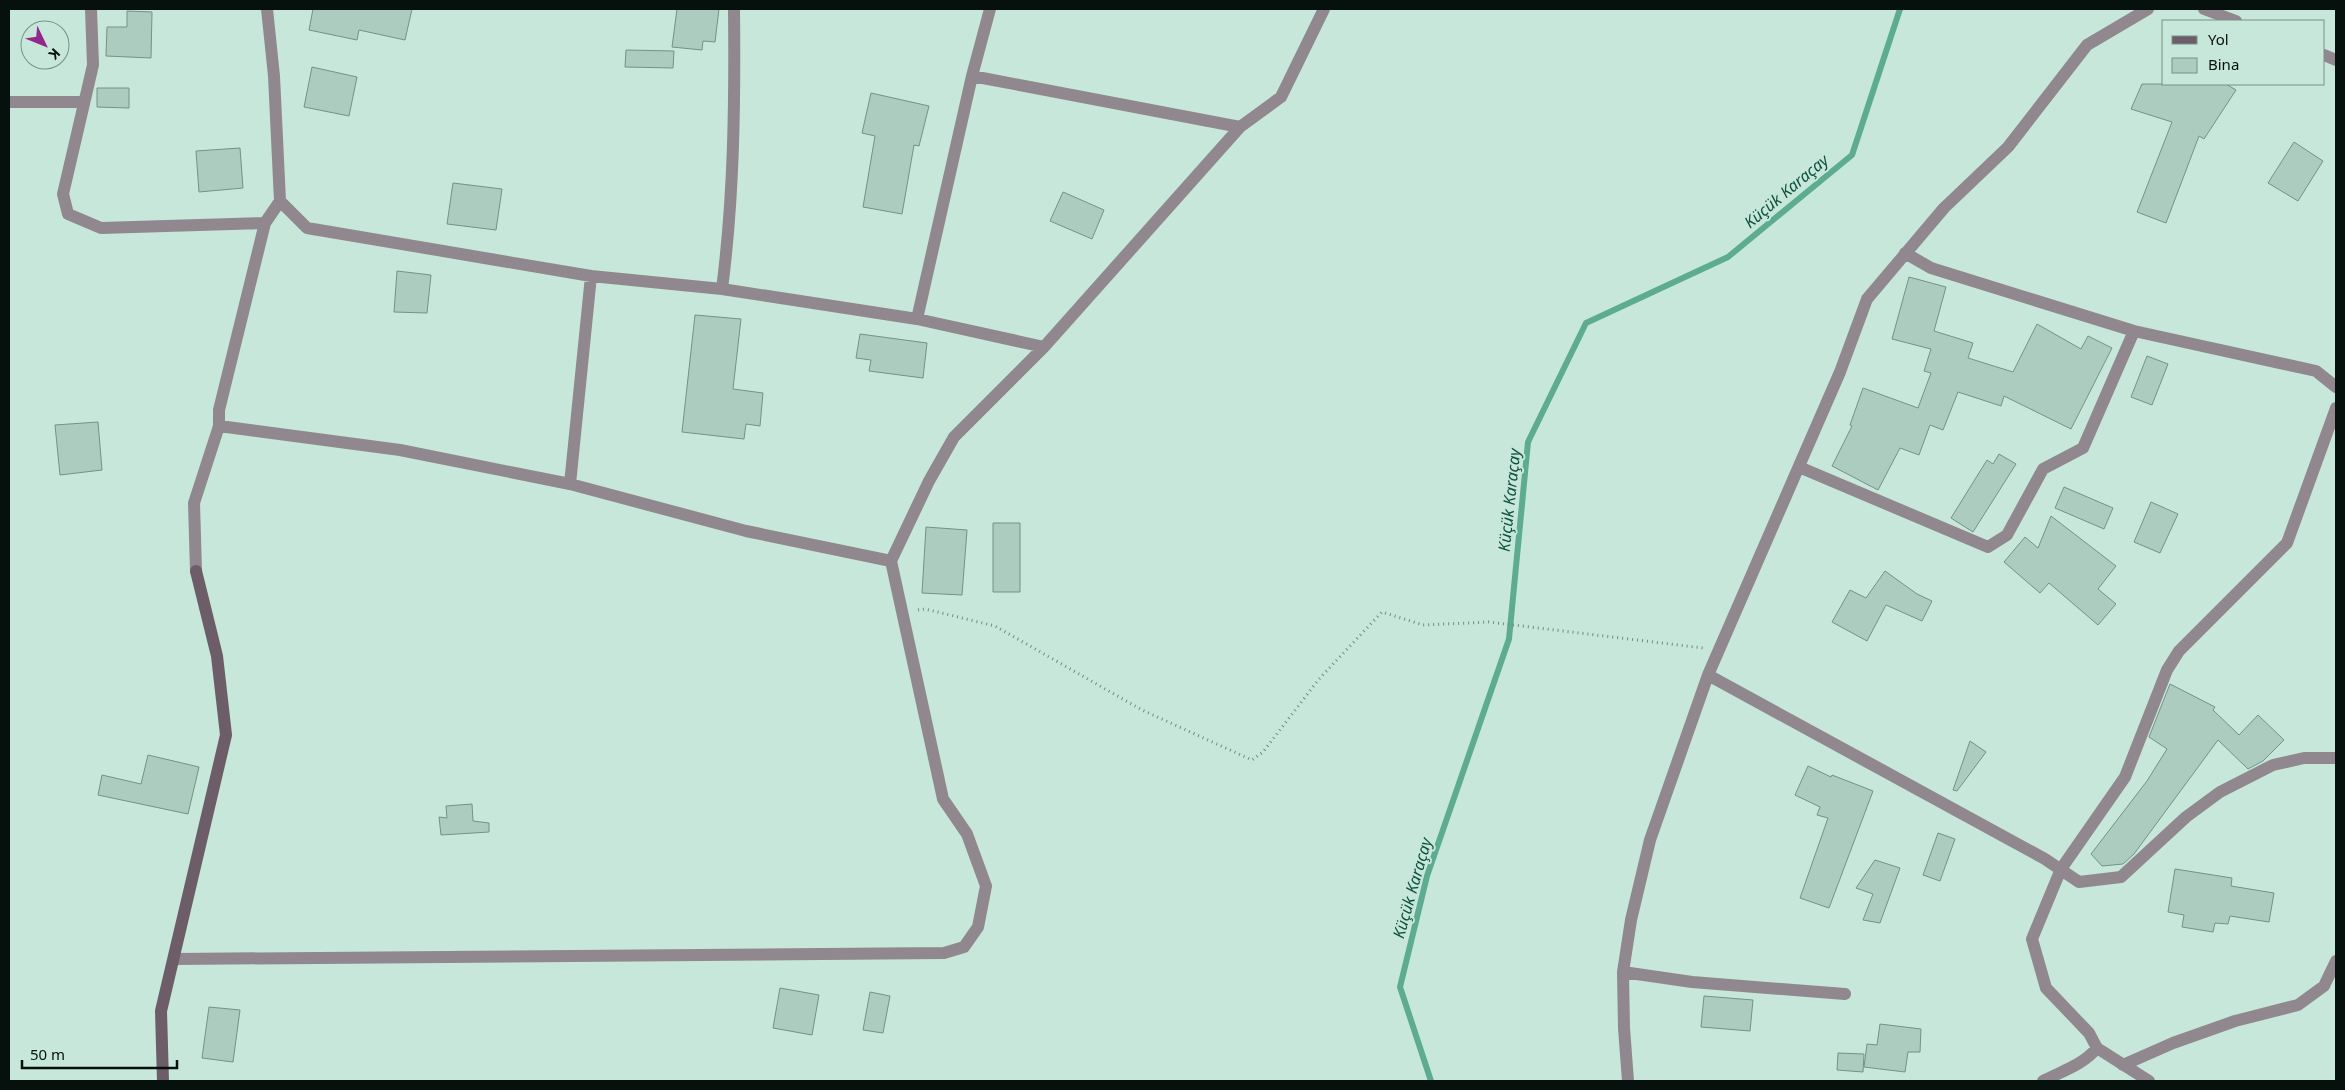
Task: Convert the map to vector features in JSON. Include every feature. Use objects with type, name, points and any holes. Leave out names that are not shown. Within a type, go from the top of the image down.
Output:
[{"type":"street","points":[[91,9],[93,65],[62,194],[68,214],[102,228],[265,223]]},
{"type":"street","points":[[163,1081],[161,1011],[175,959],[226,735],[218,656],[196,571],[194,503],[219,426],[219,410],[265,223],[280,201],[274,76],[267,9]]},
{"type":"street","points":[[722,289],[728,247],[735,115],[734,9]]},
{"type":"street","points":[[917,319],[972,76],[990,9]]},
{"type":"street","points":[[175,959],[944,953],[964,947],[978,927],[986,886],[967,834],[943,799],[891,561],[929,480],[954,437],[1044,347],[1240,128],[1281,97],[1324,9]]},
{"type":"street","points":[[1628,1081],[1624,1028],[1623,972],[1631,920],[1650,840],[1708,675],[1840,372],[1867,299],[1944,208],[2008,147],[2087,45],[2148,9]]},
{"type":"street","points":[[2204,9],[2233,20]]},
{"type":"street","points":[[972,76],[1240,128]]},
{"type":"street","points":[[9,102],[84,102]]},
{"type":"street","points":[[280,201],[307,228],[591,276],[722,289],[917,319],[1044,347]]},
{"type":"street","points":[[1905,253],[1931,268],[2134,331],[2316,371],[2336,386]]},
{"type":"street","points":[[570,484],[591,276]]},
{"type":"street","points":[[1799,467],[1988,547],[2007,535],[2043,469],[2083,448],[2134,331]]},
{"type":"street","points":[[2149,1081],[2097,1048],[2090,1033],[2046,988],[2032,939],[2061,869],[2125,777],[2167,670],[2179,651],[2287,543],[2336,408]]},
{"type":"street","points":[[219,426],[400,450],[570,484],[746,531],[891,561]]},
{"type":"street","points":[[1708,675],[2045,859],[2080,882],[2121,877],[2186,817],[2220,792],[2273,765],[2304,758],[2336,758]]},
{"type":"street","points":[[2124,1065],[2173,1043],[2235,1021],[2298,1005],[2324,986],[2336,961]]},
{"type":"street","points":[[1623,972],[1692,982],[1845,994]]},
{"type":"street","points":[[2043,1081],[2073,1067],[2090,1056],[2097,1048]]},
{"type":"path","points":[[902,613],[925,609],[995,626],[1142,710],[1252,760],[1263,752],[1319,679],[1382,612],[1423,625],[1497,623],[1719,650]]},
{"type":"building","points":[[313,9],[412,9],[405,40],[359,30],[357,40],[309,30]]},
{"type":"building","points":[[677,9],[719,9],[715,42],[703,41],[702,50],[672,47]]},
{"type":"building","points":[[127,11],[152,12],[151,58],[106,56],[107,27],[127,27]]},
{"type":"building","points":[[626,50],[674,51],[673,68],[625,67]]},
{"type":"building","points":[[312,67],[357,77],[349,116],[304,107]]},
{"type":"building","points":[[2142,84],[2228,85],[2236,90],[2204,139],[2199,136],[2166,223],[2137,212],[2172,122],[2131,109]]},
{"type":"building","points":[[97,88],[129,88],[129,108],[97,107]]},
{"type":"building","points":[[871,93],[929,106],[919,146],[914,145],[902,214],[863,207],[875,136],[862,133]]},
{"type":"building","points":[[2294,142],[2323,161],[2298,201],[2268,183]]},
{"type":"building","points":[[240,148],[243,188],[199,192],[196,151]]},
{"type":"building","points":[[453,183],[502,189],[496,230],[447,224]]},
{"type":"building","points":[[1063,192],[1104,210],[1092,239],[1050,221]]},
{"type":"building","points":[[397,271],[431,275],[427,313],[394,312]]},
{"type":"building","points":[[1909,277],[1946,287],[1934,331],[1973,343],[1968,358],[2013,372],[2037,324],[2081,349],[2088,336],[2112,348],[2071,429],[2004,396],[2001,406],[1958,392],[1943,430],[1930,425],[1919,455],[1900,448],[1878,490],[1832,466],[1852,426],[1850,425],[1863,388],[1918,408],[1931,373],[1924,371],[1931,349],[1892,339]]},
{"type":"building","points":[[695,315],[741,319],[733,389],[763,393],[760,426],[746,424],[744,439],[682,432]]},
{"type":"building","points":[[860,334],[927,343],[923,378],[869,371],[871,360],[856,358]]},
{"type":"building","points":[[2147,356],[2168,364],[2152,405],[2131,397]]},
{"type":"building","points":[[98,422],[102,470],[60,475],[55,425]]},
{"type":"building","points":[[1999,454],[2016,464],[1973,532],[1951,518],[1987,460],[1993,464]]},
{"type":"building","points":[[2064,487],[2113,508],[2104,529],[2055,508]]},
{"type":"building","points":[[2151,502],[2178,514],[2160,553],[2134,542]]},
{"type":"building","points":[[2051,516],[2116,566],[2098,589],[2116,604],[2098,625],[2049,583],[2040,593],[2004,562],[2025,537],[2038,548]]},
{"type":"building","points":[[993,523],[1020,523],[1020,592],[993,592]]},
{"type":"building","points":[[926,527],[967,530],[962,595],[922,593]]},
{"type":"building","points":[[1885,571],[1917,594],[1932,601],[1922,621],[1886,605],[1867,641],[1832,622],[1850,590],[1866,598]]},
{"type":"building","points":[[2170,684],[2215,707],[2213,710],[2239,735],[2258,715],[2284,740],[2263,761],[2248,769],[2218,740],[2134,854],[2123,864],[2102,866],[2091,854],[2147,781],[2167,749],[2149,737]]},
{"type":"building","points":[[1970,741],[1986,752],[1957,791],[1953,790]]},
{"type":"building","points":[[148,755],[199,767],[188,814],[98,795],[102,775],[141,784]]},
{"type":"building","points":[[1808,766],[1831,777],[1832,775],[1873,791],[1829,908],[1800,898],[1828,818],[1817,815],[1820,807],[1795,795]]},
{"type":"building","points":[[472,804],[473,821],[489,823],[489,832],[441,835],[439,817],[447,818],[446,806]]},
{"type":"building","points":[[1938,833],[1955,839],[1940,881],[1923,875]]},
{"type":"building","points":[[1875,860],[1900,868],[1880,923],[1863,920],[1873,894],[1856,888]]},
{"type":"building","points":[[2175,869],[2232,878],[2231,886],[2274,893],[2269,922],[2230,916],[2228,924],[2215,923],[2213,932],[2182,927],[2184,915],[2168,912]]},
{"type":"building","points":[[780,988],[819,995],[812,1035],[773,1028]]},
{"type":"building","points":[[870,992],[890,996],[883,1033],[863,1030]]},
{"type":"building","points":[[1704,996],[1753,1000],[1750,1031],[1701,1027]]},
{"type":"building","points":[[209,1007],[240,1010],[233,1062],[202,1058]]},
{"type":"building","points":[[1880,1024],[1921,1029],[1920,1052],[1908,1052],[1905,1072],[1864,1067],[1867,1044],[1877,1045]]},
{"type":"building","points":[[1838,1053],[1864,1054],[1863,1072],[1837,1070]]},
{"type":"waterway","name":"Küçük Karaçay","points":[[1431,1081],[1400,987],[1427,876],[1509,639],[1528,442],[1586,323],[1728,257],[1852,155],[1900,9]]}]
